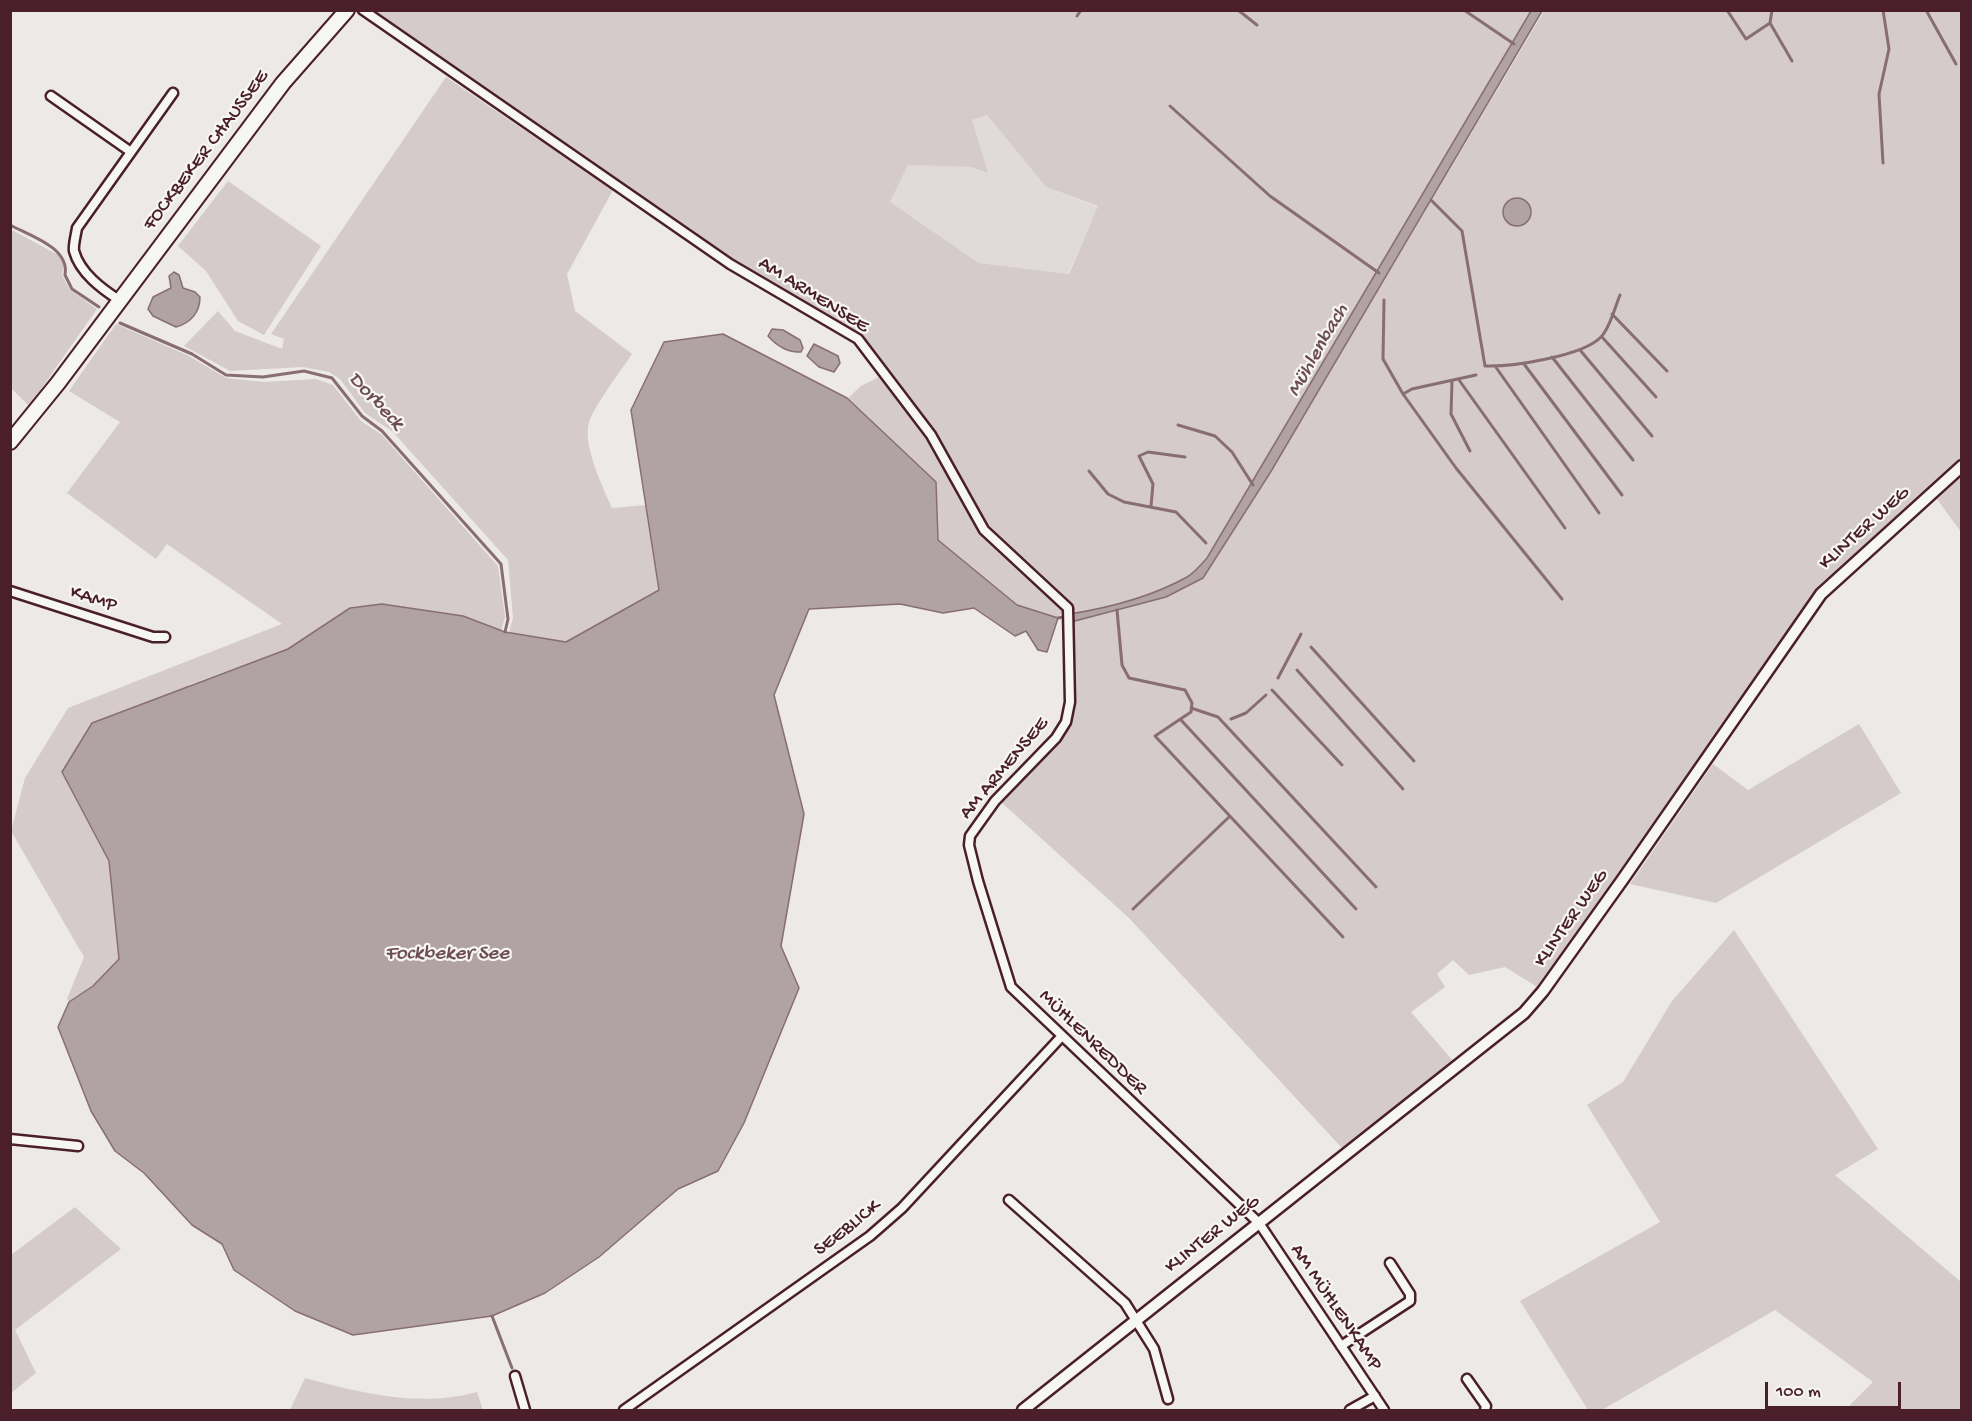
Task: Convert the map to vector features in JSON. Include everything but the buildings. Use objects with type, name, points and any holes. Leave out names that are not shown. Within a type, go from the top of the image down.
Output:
[{"type":"main road","name":"FOCKBEKER CHAUSSEE","points":[[10,442],[283,83],[344,14]]},
{"type":"street","name":"AM ARMENSEE","points":[[363,10],[730,264],[858,339],[931,435],[984,530],[1068,608],[1070,702],[1066,722],[1056,738],[994,801],[974,828],[969,845]]},
{"type":"street","points":[[119,300],[101,288],[82,268],[74,250],[77,228],[173,93]]},
{"type":"street","points":[[51,96],[131,152]]},
{"type":"street","name":"KLINTER WEG","points":[[1023,1410],[1524,1012],[1543,991],[1623,879],[1821,594],[1962,465]]},
{"type":"street","name":"KAMP","points":[[10,591],[153,637],[165,637]]},
{"type":"street","name":"MÜHLENREDDER","points":[[969,845],[1011,987],[1259,1223]]},
{"type":"street","name":"SEEBLICK","points":[[624,1410],[870,1236],[902,1208],[1061,1037]]},
{"type":"street","points":[[10,1139],[78,1146]]},
{"type":"street","points":[[1010,1200],[1125,1303],[1154,1349],[1168,1399]]},
{"type":"street","name":"AM MÜHLENKAMP","points":[[1259,1223],[1384,1410]]},
{"type":"street","points":[[1341,1346],[1410,1301],[1410,1294],[1390,1263]]},
{"type":"street","points":[[515,1376],[525,1410]]},
{"type":"street","points":[[1467,1379],[1486,1406],[1485,1410]]},
{"type":"street","points":[[1350,1410],[1375,1396]]},
{"type":"shaded area","points":[[379,10],[1531,11],[1207,558],[1190,575],[1160,590],[1070,614],[988,528],[944,450],[859,337],[732,262],[377,13]],"holes":[[[987,115],[1046,187],[1098,206],[1069,274],[979,263],[890,202],[908,165],[972,167],[988,173],[972,120]]]},
{"type":"shaded area","points":[[1544,11],[1961,11],[1961,458],[1817,589],[1539,988],[1505,967],[1469,975],[1453,960],[1437,974],[1445,987],[1411,1012],[1453,1061],[1342,1148],[1129,918],[1000,801],[1048,755],[1065,735],[1070,725],[1075,702],[1071,622],[1165,597],[1203,578],[1270,473]]},
{"type":"shaded area","points":[[446,77],[613,190],[567,274],[575,311],[632,354],[592,414],[589,422],[588,442],[594,466],[612,508],[646,505],[659,589],[566,642],[509,633],[513,618],[508,560],[393,432],[365,413],[340,379],[329,372],[303,367],[230,371],[184,346],[218,311],[235,331],[282,349],[284,339],[271,334]]},
{"type":"shaded area","points":[[987,115],[1046,187],[1098,207],[1068,274],[979,263],[890,202],[908,165],[972,167],[972,120]]},
{"type":"shaded area","points":[[228,181],[321,246],[264,335],[238,321],[206,271],[178,246]]},
{"type":"shaded area","points":[[10,229],[60,256],[64,265],[62,275],[70,290],[97,309],[29,406],[11,388]]},
{"type":"shaded area","points":[[116,324],[187,355],[226,378],[264,382],[316,379],[333,385],[361,421],[382,435],[498,566],[505,617],[501,631],[463,616],[382,604],[350,607],[288,649],[191,684],[62,772],[109,861],[119,959],[93,986],[69,1002],[67,999],[84,957],[11,831],[25,778],[68,708],[282,624],[167,544],[156,559],[67,493],[120,422],[69,391]]},
{"type":"shaded area","points":[[881,376],[928,437],[981,532],[1065,608],[1058,618],[1017,605],[938,540],[936,482],[848,398],[861,386]]},
{"type":"shaded area","points":[[1961,477],[1961,532],[1937,499]]},
{"type":"shaded area","points":[[1859,724],[1901,793],[1716,903],[1630,884],[1713,764],[1748,790]]},
{"type":"shaded area","points":[[1734,930],[1878,1149],[1835,1175],[1961,1282],[1961,1410],[1845,1410],[1873,1382],[1775,1310],[1602,1410],[1588,1410],[1520,1301],[1660,1222],[1587,1105],[1623,1082],[1672,1001]]},
{"type":"shaded area","points":[[75,1207],[121,1249],[15,1330],[36,1373],[11,1393],[11,1255]]},
{"type":"shaded area","points":[[305,1378],[348,1389],[412,1399],[455,1397],[477,1392],[483,1410],[290,1410]]},
{"type":"water","points":[[1531,11],[1542,11],[1270,473],[1203,578],[1166,597],[1071,622],[1070,614],[1130,600],[1174,584],[1187,577],[1207,558]]},
{"type":"water","points":[[1517,198],[1527,202],[1531,212],[1527,222],[1517,226],[1507,222],[1503,212],[1507,202]]},
{"type":"water","points":[[174,272],[179,275],[183,288],[195,292],[200,297],[194,316],[186,323],[176,327],[153,316],[148,309],[153,297],[171,288],[169,276]]},
{"type":"water","points":[[772,329],[783,330],[800,340],[803,348],[801,352],[787,350],[775,343],[768,336]]},
{"type":"water","name":"Fockbeker See","points":[[723,334],[847,398],[936,482],[938,540],[1017,605],[1058,618],[1047,652],[1038,650],[1026,631],[1015,636],[974,608],[943,613],[900,604],[809,609],[774,695],[804,814],[781,946],[799,988],[744,1123],[718,1171],[678,1189],[599,1257],[545,1293],[492,1316],[353,1335],[295,1311],[234,1270],[222,1244],[192,1225],[144,1173],[115,1151],[91,1111],[58,1027],[69,1002],[93,986],[119,959],[109,861],[62,772],[92,723],[288,649],[350,608],[382,604],[463,616],[505,632],[566,642],[659,590],[631,410],[664,342]]},
{"type":"water","points":[[814,344],[838,356],[840,363],[834,372],[819,367],[807,356]]},
{"type":"waterway","points":[[1077,16],[1081,10]]},
{"type":"waterway","points":[[1238,10],[1257,25]]},
{"type":"waterway","points":[[1464,10],[1514,44]]},
{"type":"waterway","points":[[1727,10],[1746,39],[1770,23]]},
{"type":"waterway","points":[[1772,10],[1770,23],[1792,61]]},
{"type":"waterway","points":[[1883,10],[1889,49],[1879,94],[1883,163]]},
{"type":"waterway","points":[[1926,10],[1956,64]]},
{"type":"waterway","points":[[1170,106],[1270,196],[1379,273]]},
{"type":"waterway","points":[[1431,200],[1462,231],[1485,366],[1512,365],[1546,359],[1592,344],[1607,328],[1620,295]]},
{"type":"waterway","name":"Dorbeck","points":[[10,225],[55,250],[65,266],[65,275],[72,289],[99,307]]},
{"type":"waterway","points":[[1384,300],[1383,359],[1403,394],[1456,468],[1562,599]]},
{"type":"waterway","points":[[1612,314],[1667,371]]},
{"type":"waterway","name":"Dorbeck","points":[[120,323],[192,354],[226,375],[263,377],[304,371],[332,378],[362,416],[382,431],[501,564],[508,619],[505,632]]},
{"type":"waterway","points":[[1602,337],[1656,397]]},
{"type":"waterway","points":[[1580,350],[1652,436]]},
{"type":"waterway","points":[[1552,357],[1633,460]]},
{"type":"waterway","points":[[1524,364],[1622,495]]},
{"type":"waterway","points":[[1495,366],[1599,513]]},
{"type":"waterway","points":[[1403,394],[1412,389],[1476,375]]},
{"type":"waterway","points":[[1459,380],[1565,528]]},
{"type":"waterway","points":[[1452,381],[1451,414],[1470,451]]},
{"type":"waterway","points":[[1178,425],[1215,436],[1232,452],[1253,485]]},
{"type":"waterway","points":[[1151,506],[1153,484],[1139,456],[1148,452],[1185,457]]},
{"type":"waterway","points":[[1089,471],[1108,494],[1124,502],[1176,512],[1206,543]]},
{"type":"waterway","points":[[1117,610],[1122,665],[1129,678],[1185,690],[1192,703],[1191,712],[1155,736],[1343,937]]},
{"type":"waterway","name":"Mühlenbach","points":[[1058,618],[1068,616]]},
{"type":"waterway","points":[[1278,678],[1301,634]]},
{"type":"waterway","points":[[1311,647],[1414,761]]},
{"type":"waterway","points":[[1297,670],[1403,789]]},
{"type":"waterway","points":[[1272,690],[1342,765]]},
{"type":"waterway","points":[[1231,719],[1246,713],[1266,695]]},
{"type":"waterway","points":[[1191,708],[1218,717],[1376,887]]},
{"type":"waterway","points":[[1181,720],[1356,909]]},
{"type":"waterway","points":[[1133,909],[1229,817]]},
{"type":"waterway","points":[[492,1316],[512,1368]]}]
